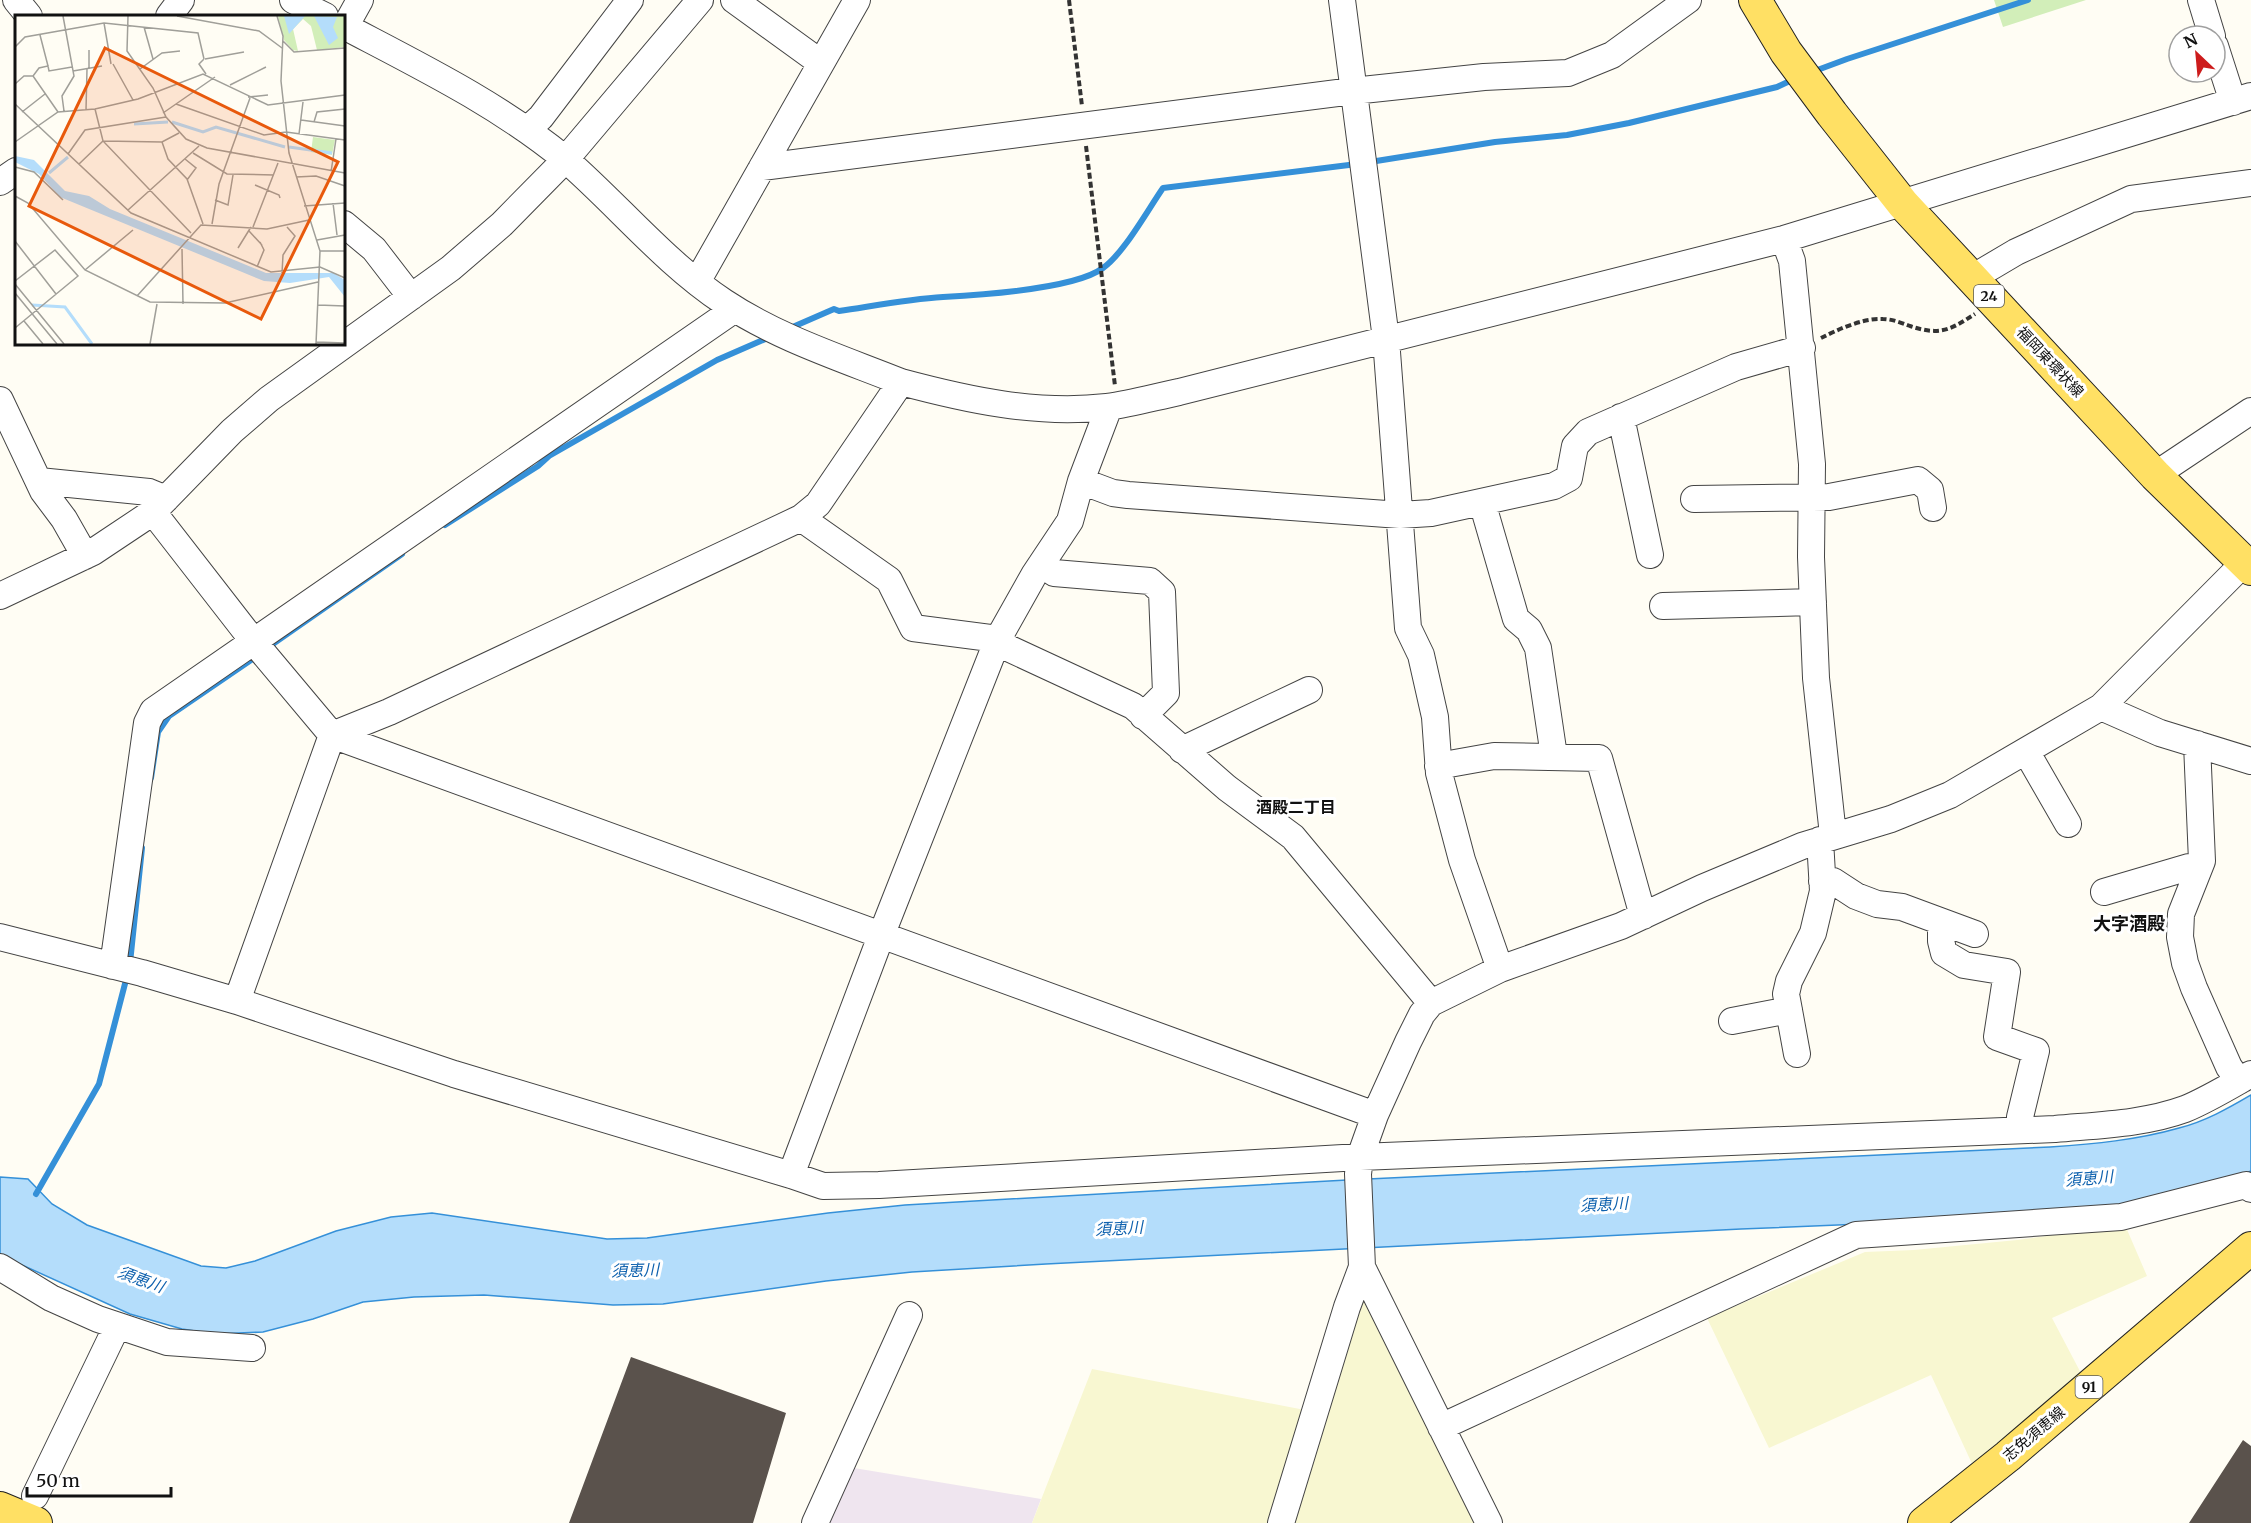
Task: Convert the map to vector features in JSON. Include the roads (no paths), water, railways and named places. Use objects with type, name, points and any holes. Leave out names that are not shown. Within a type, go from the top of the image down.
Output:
[{"type":"main road","name":"福岡東環状線","points":[[1755,0],[1786,52],[1903,204],[2155,475],[2248,566]]},
{"type":"main road","name":"志免須恵線","points":[[1924,1523],[2008,1456],[2251,1248]]},
{"type":"main road","points":[[0,1508],[35,1509]]},
{"type":"street","points":[[16,0],[28,15]]},
{"type":"street","points":[[170,15],[181,0]]},
{"type":"street","points":[[293,0],[322,15]]},
{"type":"street","points":[[345,16],[360,0]]},
{"type":"street","points":[[527,130],[541,117],[630,0]]},
{"type":"street","points":[[345,344],[451,268],[502,224],[565,160],[700,0]]},
{"type":"street","points":[[734,0],[821,63]]},
{"type":"street","points":[[697,282],[857,0]]},
{"type":"street","points":[[1342,0],[1386,339],[1408,628],[1421,655],[1426,675],[1435,717],[1438,766],[1462,860],[1500,969]]},
{"type":"street","points":[[762,166],[1353,91],[1484,77],[1568,73],[1612,55],[1688,0]]},
{"type":"street","points":[[2201,0],[2208,24]]},
{"type":"street","points":[[345,27],[463,89],[527,130],[565,160],[697,282],[735,309],[777,333],[901,382],[974,401],[1017,406],[1073,408],[1112,406],[1212,384],[1784,239],[2242,99],[2227,70]]},
{"type":"street","points":[[0,182],[15,172]]},
{"type":"street","points":[[1982,289],[2016,252],[2131,199],[2251,183]]},
{"type":"street","points":[[345,225],[374,249],[411,297]]},
{"type":"street","points":[[1784,239],[1792,261],[1812,464],[1811,557],[1816,678],[1827,837],[1822,891],[1813,933],[1789,981],[1786,994],[1797,1054]]},
{"type":"street","points":[[113,966],[147,723],[153,711],[735,309]]},
{"type":"street","points":[[0,596],[85,556],[160,506],[232,431],[269,399],[344,345]]},
{"type":"street","points":[[1081,481],[1113,493],[1400,515],[1431,513],[1554,486],[1569,478],[1575,446],[1587,432],[1736,367],[1802,348]]},
{"type":"street","points":[[237,1001],[332,735],[389,712],[801,518],[818,504],[901,382]]},
{"type":"street","points":[[0,400],[39,481],[85,556]]},
{"type":"street","points":[[791,1174],[881,936],[998,639],[1042,563],[1070,521],[1081,481],[1106,415],[1112,406]]},
{"type":"street","points":[[2155,475],[2251,411]]},
{"type":"street","points":[[1621,417],[1650,555]]},
{"type":"street","points":[[1694,499],[1812,498],[1918,480],[1930,490],[1933,508]]},
{"type":"street","points":[[39,481],[149,492],[254,642],[332,735],[1375,1115]]},
{"type":"street","points":[[1482,502],[1516,619],[1529,630],[1538,648],[1554,756]]},
{"type":"street","points":[[801,518],[889,580],[913,628],[998,639],[1008,648],[1133,706],[1227,788],[1293,837],[1431,1003]]},
{"type":"street","points":[[1042,563],[1054,573],[1150,581],[1162,592],[1166,693],[1143,716]]},
{"type":"street","points":[[1281,1523],[1362,1259],[1359,1165],[1375,1115],[1422,1014],[1431,1003],[1500,969],[1620,926],[1702,888],[1827,837],[1891,819],[1950,795],[2101,707],[2248,566]]},
{"type":"street","points":[[1663,606],[1813,602]]},
{"type":"street","points":[[1182,750],[1310,690]]},
{"type":"street","points":[[2101,707],[2160,733],[2251,760]]},
{"type":"street","points":[[2197,744],[2202,861],[2181,914],[2181,937],[2185,963],[2194,988],[2229,1067],[2245,1077]]},
{"type":"street","points":[[2026,752],[2068,824]]},
{"type":"street","points":[[1438,766],[1494,756],[1599,758],[1643,916]]},
{"type":"street","points":[[2104,892],[2189,867],[2198,870]]},
{"type":"street","points":[[1822,881],[1833,881],[1857,896],[1877,904],[1902,907],[1975,934]]},
{"type":"street","points":[[1941,922],[1941,941],[1944,953],[1964,965],[2007,972],[1997,1037],[2036,1051],[2020,1117],[2021,1130]]},
{"type":"street","points":[[0,937],[237,1001],[454,1074],[791,1174],[823,1186],[1359,1165],[2108,1125],[2146,1119],[2185,1108],[2245,1077]]},
{"type":"street","points":[[1732,1021],[1789,1010]]},
{"type":"street","points":[[1441,1427],[1856,1235],[2121,1217],[2246,1185],[2251,1189]]},
{"type":"street","points":[[1362,1259],[1489,1523]]},
{"type":"street","points":[[0,1267],[51,1298],[117,1326],[167,1342],[252,1348]]},
{"type":"street","points":[[815,1523],[909,1315]]},
{"type":"street","points":[[35,1509],[117,1326]]},
{"type":"water","name":"須恵川","points":[[2251,1095],[2251,1171],[2201,1191],[2055,1216],[1741,1229],[912,1272],[826,1281],[663,1304],[613,1305],[484,1295],[414,1297],[363,1302],[313,1319],[263,1332],[215,1334],[182,1329],[130,1314],[0,1255],[0,1177],[28,1179],[52,1204],[87,1225],[201,1266],[226,1268],[255,1261],[336,1231],[391,1217],[432,1213],[607,1239],[647,1238],[828,1213],[905,1205],[1347,1180],[2050,1147],[2115,1141],[2163,1132],[2207,1118]]},
{"type":"waterway","points":[[1812,72],[2028,0]]},
{"type":"waterway","points":[[1370,162],[1495,142],[1567,135],[1629,123],[1777,87],[1794,79]]},
{"type":"waterway","points":[[788,329],[834,309],[839,311],[917,299],[1026,290],[1071,281],[1090,275],[1111,261],[1127,242],[1163,188],[1357,164]]},
{"type":"waterway","points":[[445,525],[538,466],[549,456],[717,360],[770,337]]},
{"type":"waterway","points":[[267,648],[402,554]]},
{"type":"waterway","points":[[151,778],[158,732],[169,716],[257,656]]},
{"type":"waterway","points":[[130,963],[142,848]]},
{"type":"waterway","points":[[36,1194],[99,1084],[127,976]]},
{"type":"district","name":"酒殿二丁目","points":[[1296,807]]},
{"type":"district","name":"大字酒殿","points":[[2129,924]]}]
